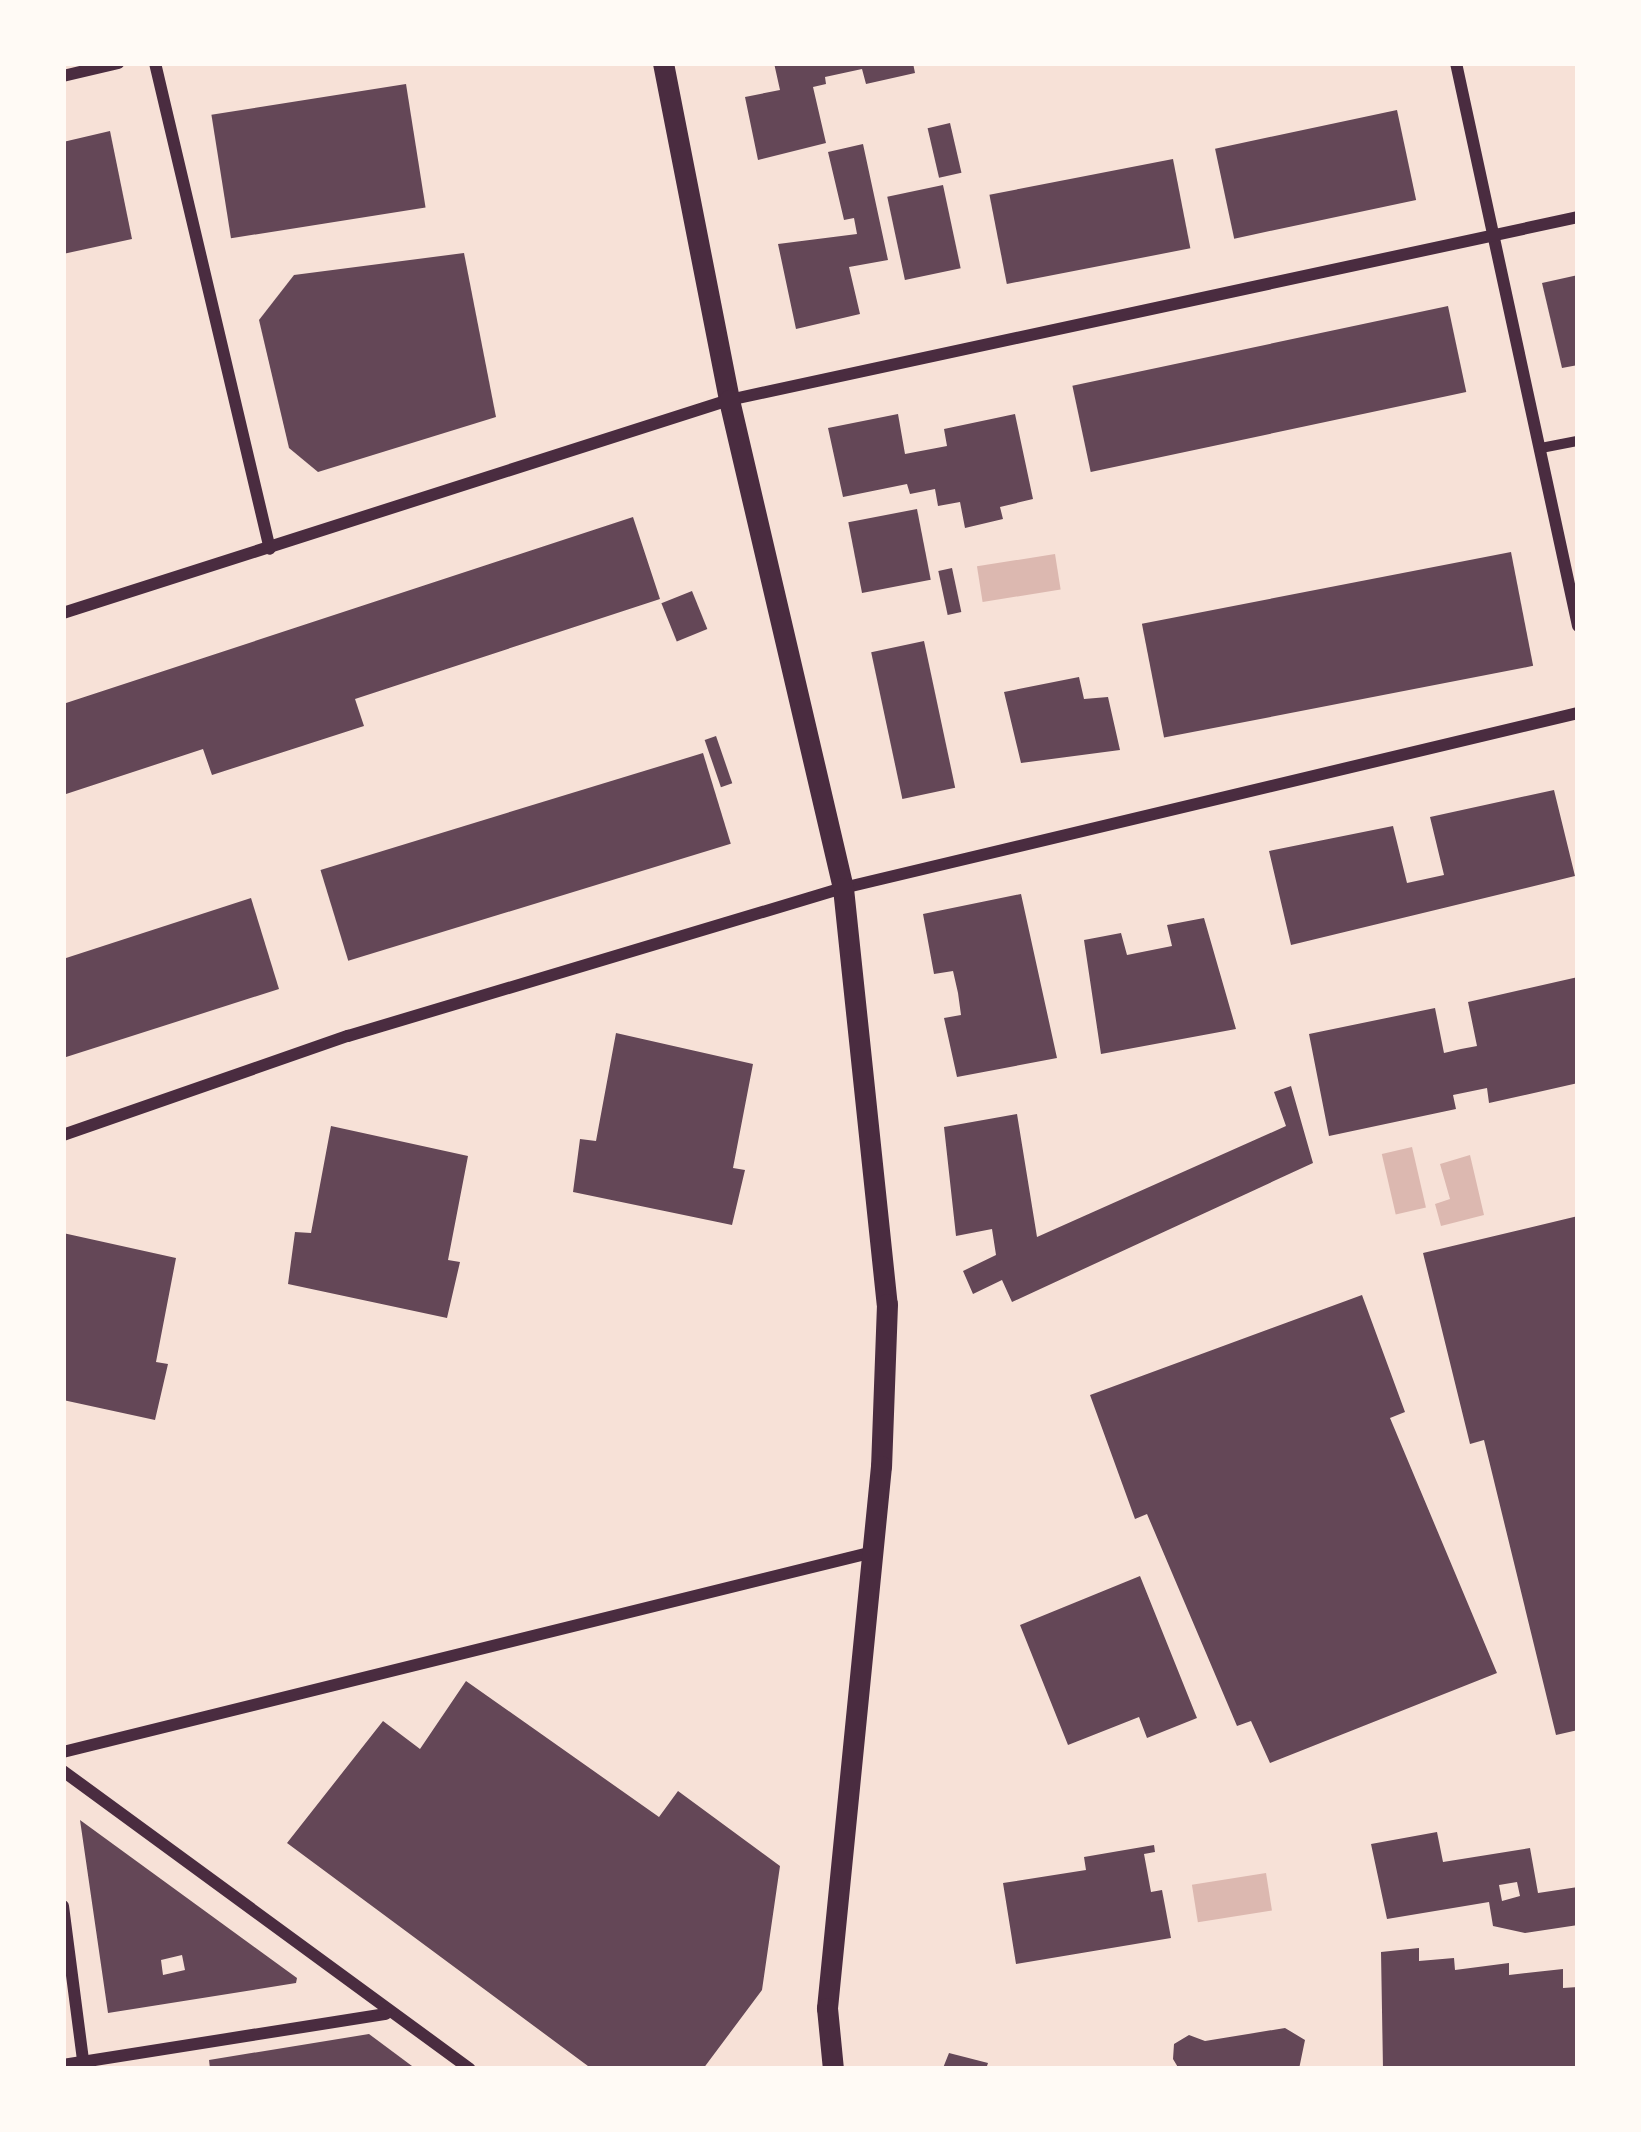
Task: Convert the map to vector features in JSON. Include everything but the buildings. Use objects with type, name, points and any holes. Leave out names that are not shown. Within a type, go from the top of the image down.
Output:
[{"type":"street","points":[[63,76],[118,63]]},
{"type":"street","points":[[155,63],[270,549]]},
{"type":"street","points":[[663,63],[729,400],[843,888],[887,1304],[872,1552],[827,2008],[833,2069]]},
{"type":"street","points":[[1456,63],[1578,626]]},
{"type":"street","points":[[63,613],[729,400],[1578,217]]},
{"type":"street","points":[[1541,448],[1578,441]]},
{"type":"street","points":[[63,1135],[348,1036],[843,888],[1578,713]]},
{"type":"street","points":[[63,1752],[872,1552]]},
{"type":"street","points":[[63,1771],[386,2014],[470,2069]]},
{"type":"street","points":[[63,1906],[84,2066]]},
{"type":"street","points":[[63,2065],[84,2066],[386,2014]]},
{"type":"street","points":[[445,2051],[450,2069]]},
{"type":"shaded area","points":[[1055,554],[1061,590],[983,602],[977,566]]},
{"type":"shaded area","points":[[1412,1147],[1426,1207],[1396,1214],[1382,1154]]},
{"type":"shaded area","points":[[1470,1155],[1484,1215],[1441,1226],[1435,1204],[1450,1199],[1440,1164]]},
{"type":"shaded area","points":[[1266,1873],[1272,1911],[1198,1922],[1192,1885]]}]
